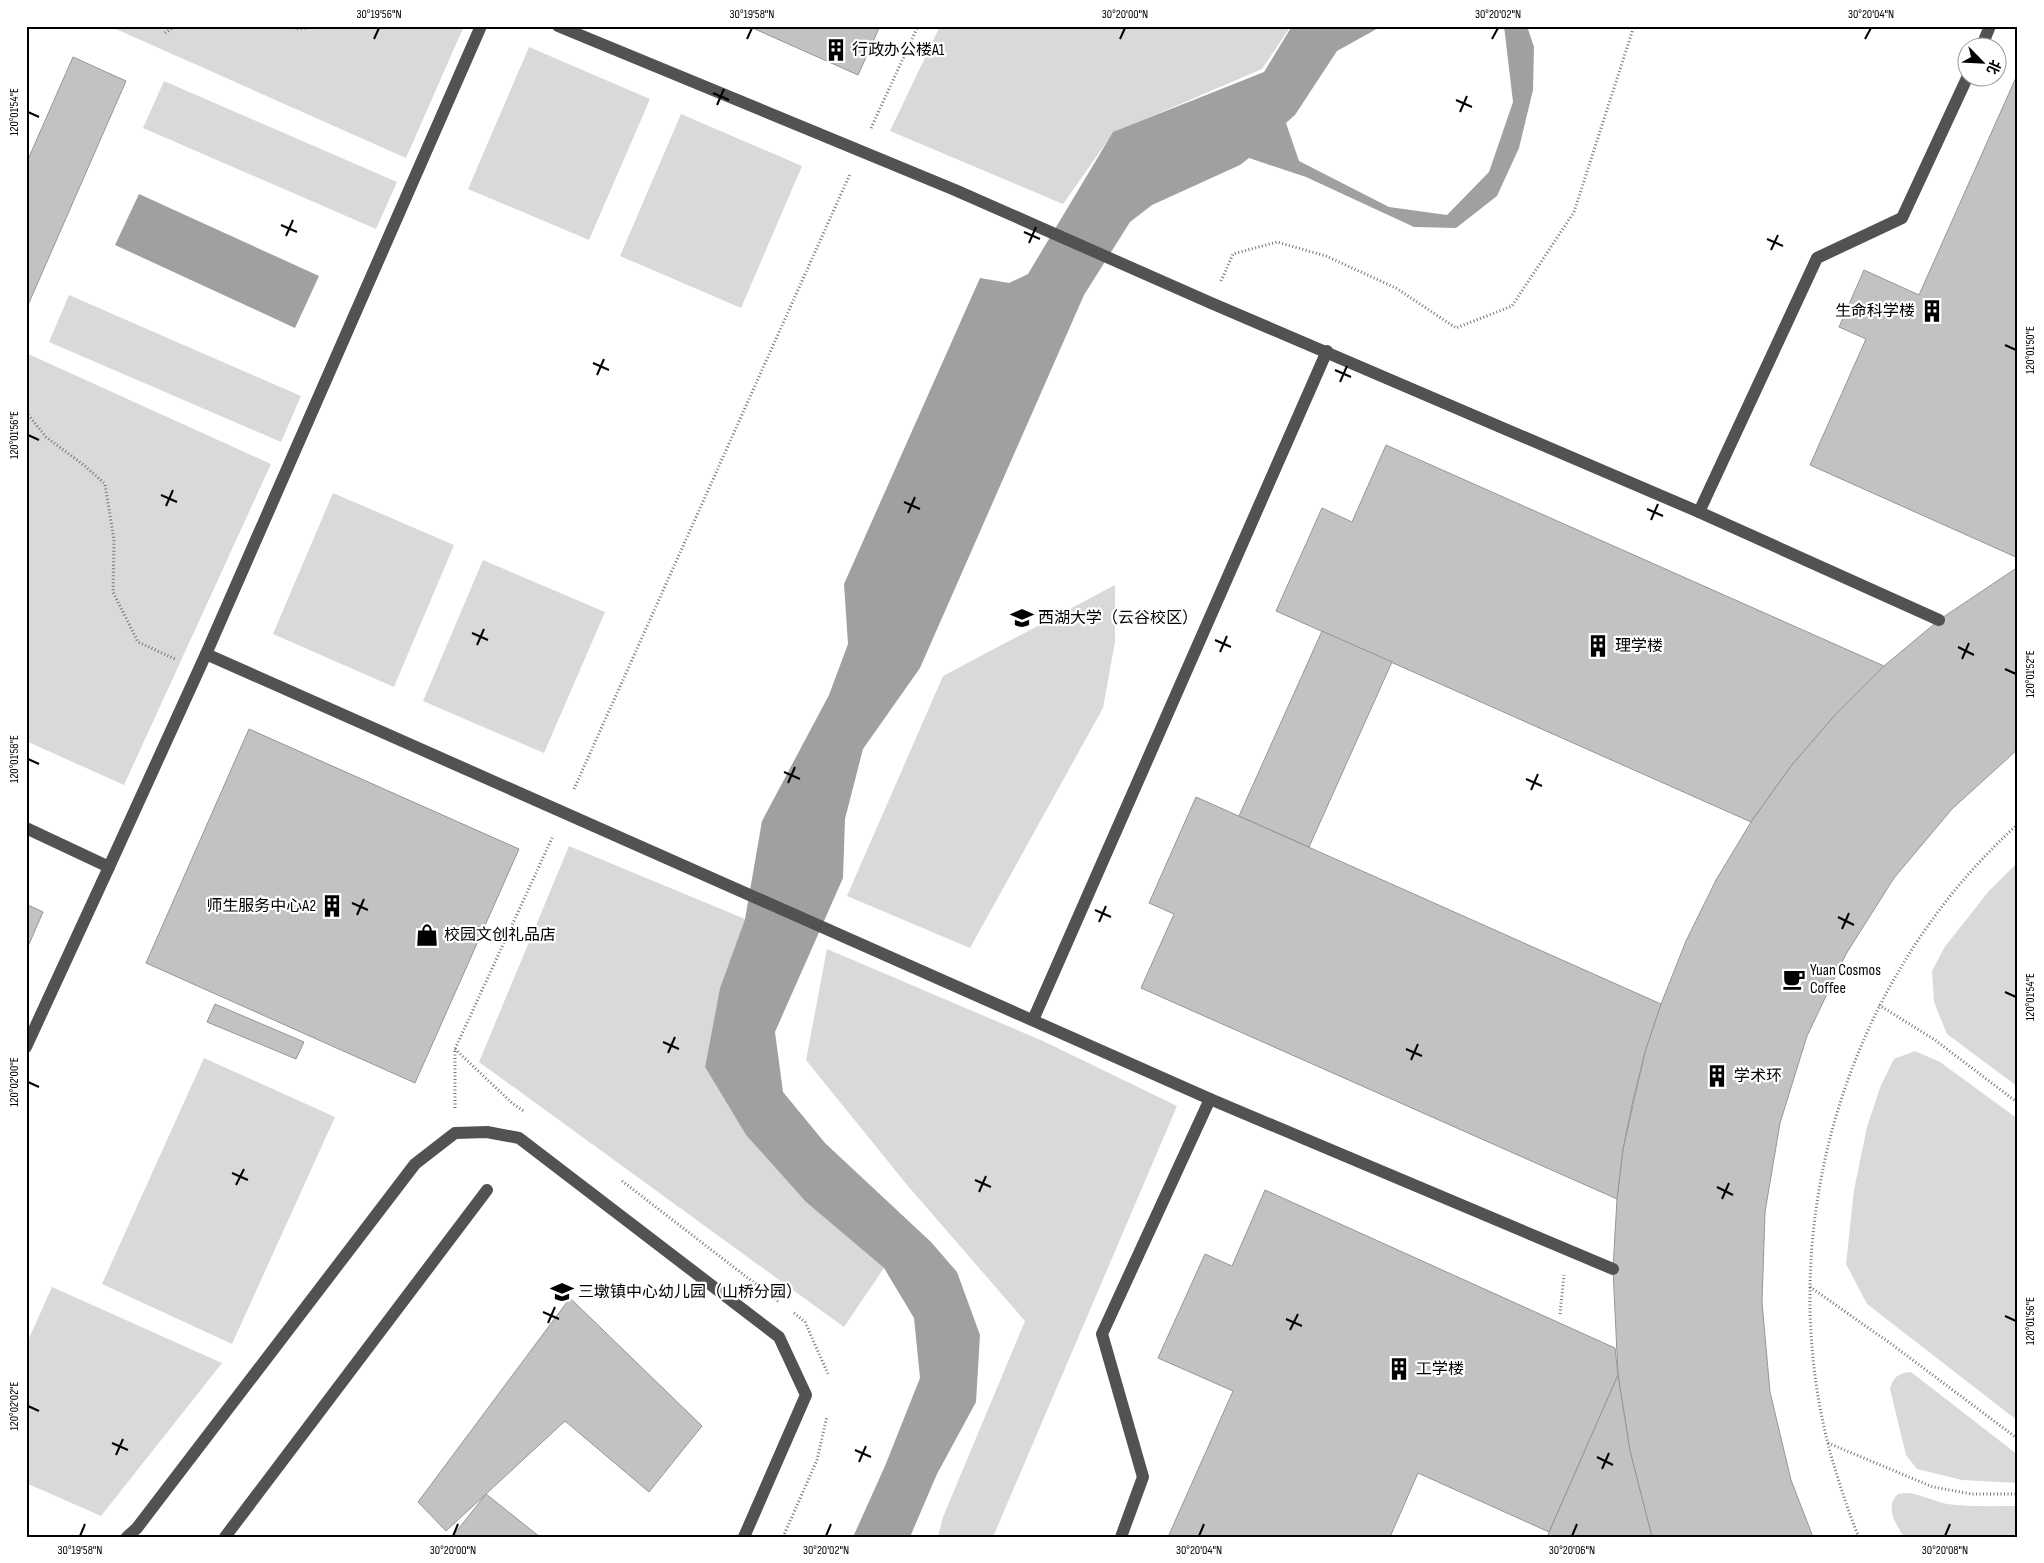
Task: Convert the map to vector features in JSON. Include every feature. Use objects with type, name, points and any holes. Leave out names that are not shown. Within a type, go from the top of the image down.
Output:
[{"type":"street","points":[[26,1047],[199,670],[481,26]]},
{"type":"street","points":[[558,26],[955,190],[1699,512],[1939,620]]},
{"type":"street","points":[[1985,38],[1990,26]]},
{"type":"street","points":[[1699,512],[1817,258],[1902,218],[1962,88]]},
{"type":"street","points":[[1033,1020],[1327,351]]},
{"type":"street","points":[[206,654],[1210,1099],[1613,1269]]},
{"type":"street","points":[[26,828],[109,867]]},
{"type":"street","points":[[1121,1537],[1143,1477],[1102,1334],[1210,1099]]},
{"type":"street","points":[[127,1537],[137,1528],[415,1164],[455,1133],[487,1132],[518,1138],[779,1337],[806,1395],[744,1537]]},
{"type":"street","points":[[225,1537],[487,1190]]},
{"type":"path","points":[[165,33],[175,26]]},
{"type":"path","points":[[287,26],[299,30],[318,26]]},
{"type":"path","points":[[455,1133],[455,1049],[564,812],[860,150],[918,26]]},
{"type":"path","points":[[1208,301],[1234,254],[1276,242],[1326,256],[1387,284],[1456,328],[1512,306],[1574,212],[1634,26]]},
{"type":"path","points":[[26,412],[46,437],[85,466],[105,484],[114,540],[113,592],[138,642],[199,670]]},
{"type":"path","points":[[1859,1537],[1840,1488],[1819,1404],[1814,1365],[1810,1286],[1813,1228],[1818,1189],[1828,1141],[1859,1049],[1879,1005],[1905,960],[1933,918],[1965,877],[2018,824]]},
{"type":"path","points":[[1879,1005],[1935,1040],[2018,1103]]},
{"type":"path","points":[[1560,1314],[1567,1250]]},
{"type":"path","points":[[1810,1286],[1890,1343],[2018,1440]]},
{"type":"path","points":[[1828,1442],[1933,1487],[1972,1494],[2018,1494]]},
{"type":"shaded area","points":[[109,26],[464,26],[406,158]]},
{"type":"shaded area","points":[[940,26],[1291,26],[1262,69],[1113,133],[1063,204],[890,131]]},
{"type":"shaded area","points":[[1292,26],[1382,26],[1337,51],[1295,115],[1286,123],[1299,161],[1389,207],[1447,215],[1489,172],[1513,102],[1504,26],[1527,26],[1534,47],[1533,90],[1519,148],[1497,196],[1456,228],[1414,227],[1306,177],[1249,158],[1240,165],[1152,205],[1130,222],[1084,295],[920,668],[863,749],[845,819],[843,878],[775,1032],[783,1092],[825,1143],[931,1242],[957,1272],[980,1335],[976,1402],[937,1474],[910,1537],[853,1537],[885,1466],[920,1378],[914,1318],[884,1268],[806,1202],[746,1135],[705,1067],[720,988],[745,919],[762,821],[829,695],[848,644],[844,584],[980,278],[1009,283],[1028,274],[1113,132],[1264,72]]},
{"type":"shaded area","points":[[529,47],[650,99],[589,240],[468,189]]},
{"type":"shaded area","points":[[164,81],[397,182],[376,229],[143,128]]},
{"type":"shaded area","points":[[681,114],[802,166],[741,308],[620,256]]},
{"type":"shaded area","points":[[139,194],[319,276],[295,328],[115,245]]},
{"type":"shaded area","points":[[69,295],[301,396],[281,442],[49,342]]},
{"type":"shaded area","points":[[26,353],[271,464],[124,785],[26,741]]},
{"type":"shaded area","points":[[333,493],[454,545],[394,687],[273,634]]},
{"type":"shaded area","points":[[483,560],[605,612],[544,753],[423,701]]},
{"type":"shaded area","points":[[1115,585],[1115,642],[1103,708],[970,948],[847,896],[943,676]]},
{"type":"shaded area","points":[[569,846],[745,919],[720,988],[705,1067],[746,1135],[806,1202],[884,1268],[844,1327],[479,1062]]},
{"type":"shaded area","points":[[2018,862],[2018,1087],[1947,1034],[1934,1002],[1932,971],[1944,948],[1988,892]]},
{"type":"shaded area","points":[[827,949],[1043,1041],[1177,1106],[993,1537],[938,1537],[943,1517],[1025,1321],[907,1185],[806,1060]]},
{"type":"shaded area","points":[[1915,1051],[1940,1062],[2018,1119],[2018,1421],[1867,1304],[1846,1264],[1854,1190],[1867,1127],[1881,1085],[1894,1059]]},
{"type":"shaded area","points":[[204,1058],[335,1117],[232,1344],[102,1284]]},
{"type":"shaded area","points":[[52,1287],[222,1363],[101,1516],[26,1483],[26,1345]]},
{"type":"shaded area","points":[[1911,1372],[2018,1455],[2018,1483],[1962,1480],[1917,1469],[1906,1455],[1890,1389],[1897,1376]]},
{"type":"shaded area","points":[[1898,1494],[1916,1494],[1947,1504],[2018,1506],[2018,1537],[1904,1537],[1893,1516],[1892,1504]]},
{"type":"building","name":"行政办公楼A1","points":[[748,26],[880,26],[858,75]]},
{"type":"building","points":[[73,57],[126,81],[28,305],[26,164]]},
{"type":"building","name":"生命科学楼","points":[[2018,73],[2018,558],[1810,465],[1866,339],[1839,327],[1864,270],[1919,295]]},
{"type":"building","name":"理学楼","points":[[1386,445],[1884,666],[1835,715],[1791,766],[1751,822],[1276,611],[1322,508],[1352,522]]},
{"type":"building","name":"学术环","points":[[2018,567],[2018,749],[1952,809],[1894,878],[1846,954],[1807,1036],[1780,1123],[1765,1212],[1762,1302],[1770,1392],[1791,1480],[1813,1537],[1652,1537],[1630,1451],[1618,1375],[1613,1269],[1617,1199],[1623,1149],[1645,1052],[1661,1004],[1686,941],[1716,880],[1751,822],[1791,766],[1835,715],[1884,666],[1939,620]]},
{"type":"building","points":[[1322,631],[1392,662],[1309,847],[1239,816]]},
{"type":"building","name":"师生服务中心A2","points":[[249,729],[519,849],[415,1083],[146,963]]},
{"type":"building","points":[[1196,797],[1661,1004],[1645,1052],[1633,1100],[1623,1149],[1617,1199],[1141,988],[1174,914],[1149,903]]},
{"type":"building","points":[[26,904],[43,912],[26,951]]},
{"type":"building","points":[[215,1004],[304,1042],[296,1059],[207,1022]]},
{"type":"building","name":"工学楼","points":[[1265,1190],[1615,1348],[1618,1375],[1549,1532],[1418,1473],[1390,1537],[1168,1537],[1233,1391],[1158,1358],[1205,1254],[1232,1266]]},
{"type":"building","points":[[570,1298],[702,1426],[649,1492],[565,1421],[446,1531],[418,1502]]},
{"type":"building","points":[[1618,1375],[1630,1451],[1652,1537],[1547,1537]]},
{"type":"building","points":[[486,1494],[540,1537],[452,1537]]},
{"type":"place","name":"行政办公楼A1","points":[[836,50]]},
{"type":"place","name":"生命科学楼","points":[[1932,311]]},
{"type":"place","name":"西湖大学（云谷校区）","points":[[1022,618]]},
{"type":"place","name":"理学楼","points":[[1598,646]]},
{"type":"place","name":"师生服务中心A2","points":[[332,906]]},
{"type":"place","name":"校园文创礼品店","points":[[427,935]]},
{"type":"place","name":"Yuan Cosmos Coffee","points":[[1794,979]]},
{"type":"place","name":"学术环","points":[[1717,1076]]},
{"type":"place","name":"三墩镇中心幼儿园（山桥分园）","points":[[562,1292]]},
{"type":"place","name":"工学楼","points":[[1399,1369]]}]
